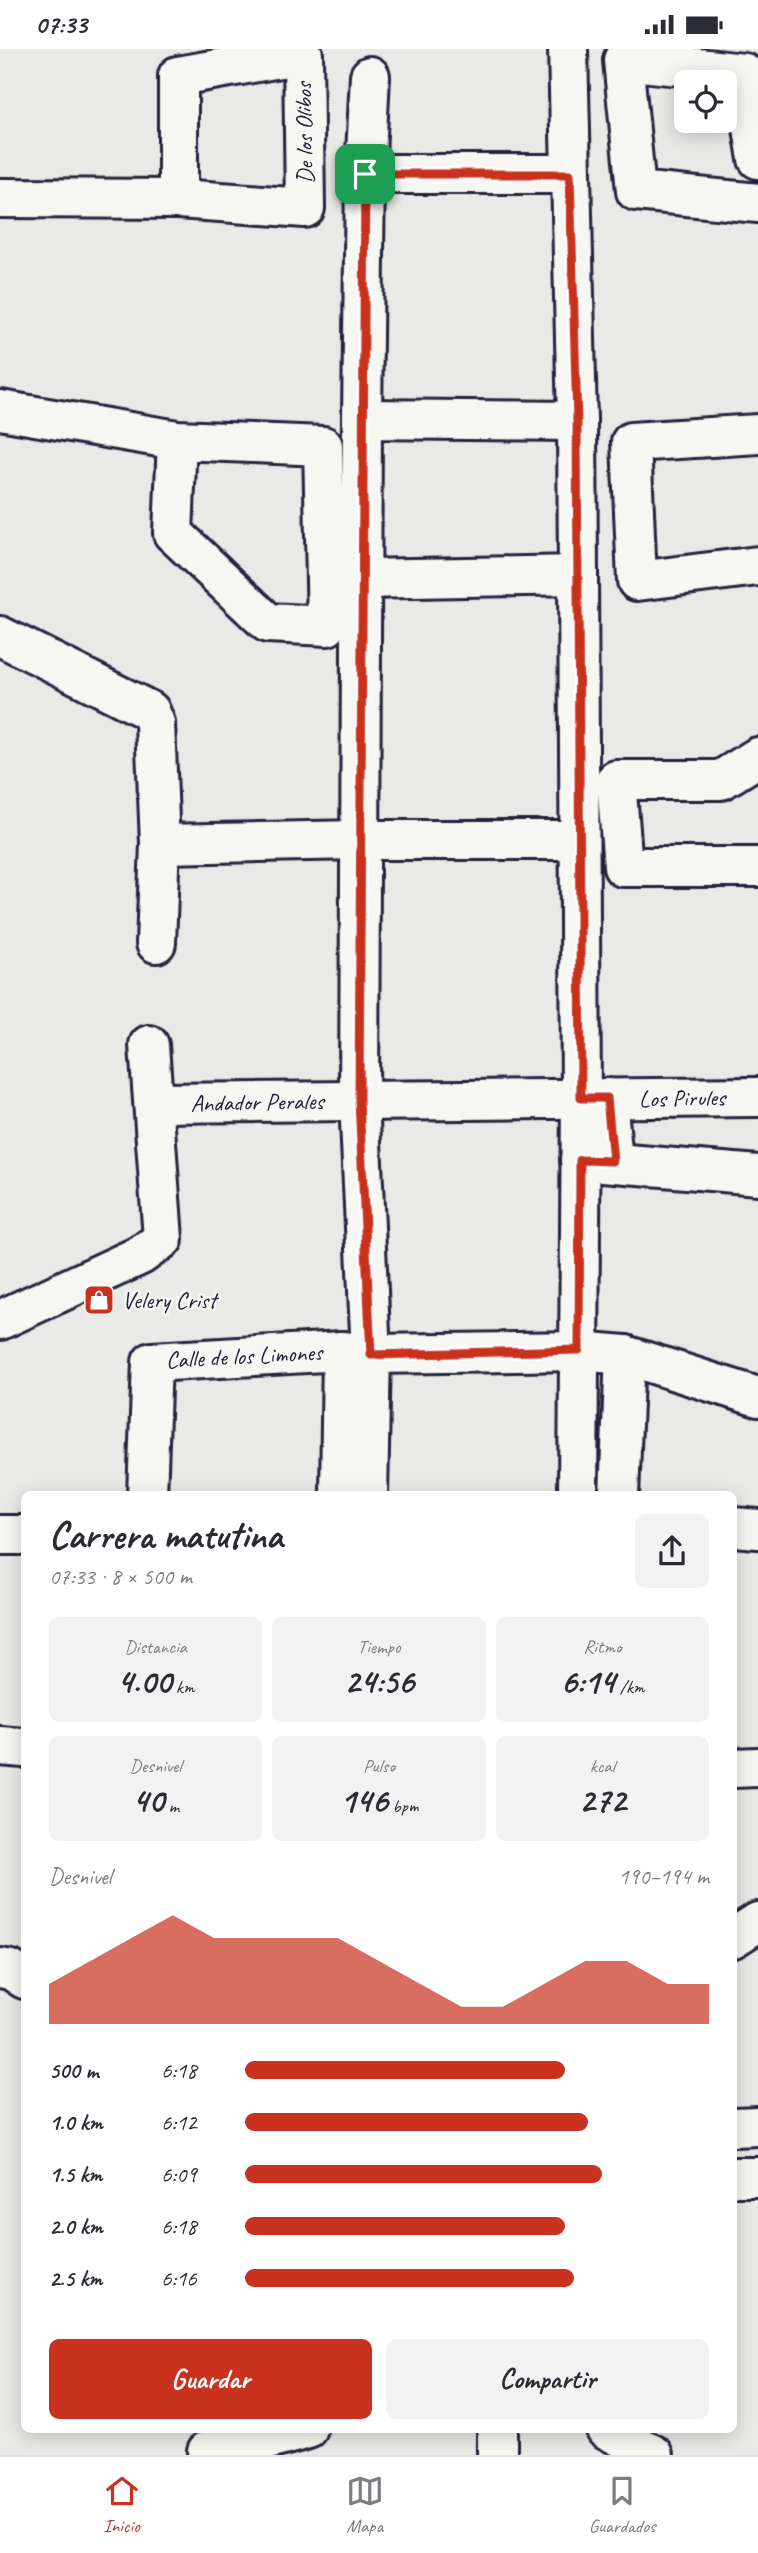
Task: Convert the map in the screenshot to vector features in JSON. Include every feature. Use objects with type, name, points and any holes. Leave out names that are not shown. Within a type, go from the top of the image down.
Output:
[{"type":"street","points":[[568,49],[577,421],[579,841],[596,1161],[579,1350],[578,1491]]},
{"type":"street","name":"De los Olibos","points":[[0,198],[178,199],[305,208],[303,54],[178,76],[178,199]]},
{"type":"street","points":[[758,159],[744,73],[623,60],[635,191],[758,203]]},
{"type":"street","points":[[368,1491],[356,1352],[362,419],[365,174],[370,76]]},
{"type":"street","points":[[365,174],[570,174]]},
{"type":"street","points":[[0,410],[177,440],[323,446],[327,626],[268,623],[173,533],[177,440]]},
{"type":"street","points":[[362,419],[577,421]]},
{"type":"street","points":[[758,434],[632,442],[637,581],[758,566]]},
{"type":"street","points":[[361,579],[578,575]]},
{"type":"street","points":[[0,636],[150,711],[155,723],[160,844],[156,943]]},
{"type":"street","points":[[758,757],[721,780],[616,780],[623,867],[758,867]]},
{"type":"street","points":[[160,844],[360,840],[579,841]]},
{"type":"street","name":"Andador Perales","points":[[0,1319],[141,1255],[163,1239],[149,1045]]},
{"type":"street","name":"Los Pirules","points":[[359,1100],[758,1097]]},
{"type":"street","name":"Andador Perales","points":[[154,1103],[359,1100]]},
{"type":"street","points":[[596,1161],[758,1175]]},
{"type":"street","points":[[356,1352],[579,1350],[625,1355],[758,1397]]},
{"type":"street","name":"Calle de los Limones","points":[[147,1491],[152,1362],[356,1352],[340,1491]]},
{"type":"street","points":[[619,1491],[625,1355]]},
{"type":"street","points":[[737,1528],[758,1529]]},
{"type":"street","points":[[0,1535],[21,1535]]},
{"type":"street","points":[[0,1746],[21,1748]]},
{"type":"street","points":[[737,1768],[758,1767]]},
{"type":"street","points":[[737,1935],[758,1922]]},
{"type":"street","points":[[0,1968],[21,1977]]},
{"type":"street","points":[[737,2127],[758,2126]]},
{"type":"street","points":[[737,2178],[758,2177]]},
{"type":"street","points":[[206,2454],[293,2433]]},
{"type":"street","points":[[497,2433],[497,2455]]},
{"type":"street","points":[[613,2433],[654,2455]]},
{"type":"place","name":"Velery Crist","points":[[99,1300]]},
{"type":"route","points":[[365,174],[570,174],[577,421],[581,1098],[607,1098],[613,1161],[580,1160],[579,1350],[371,1355],[359,1100],[365,174]]}]
